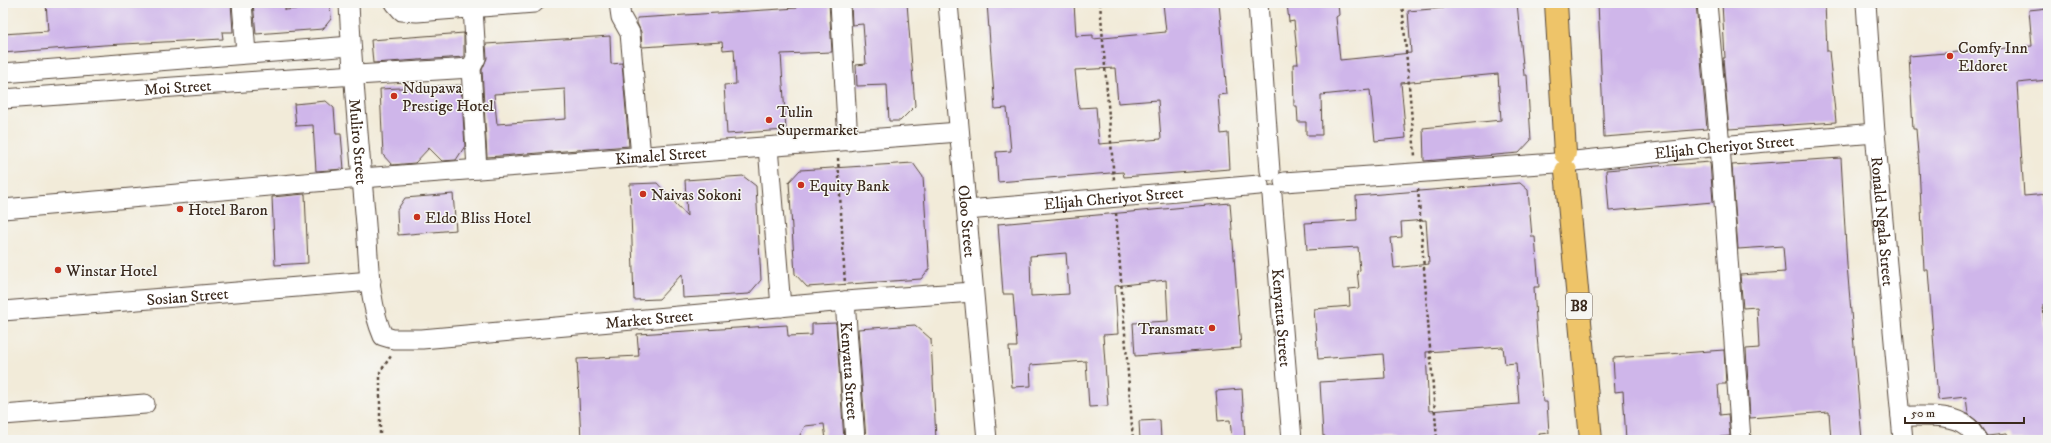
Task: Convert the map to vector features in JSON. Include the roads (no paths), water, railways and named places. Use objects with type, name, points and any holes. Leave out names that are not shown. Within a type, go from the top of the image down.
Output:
[{"type":"highway","name":"B8","points":[[1556,3],[1566,162],[1591,440]]},
{"type":"street","points":[[242,3],[246,54]]},
{"type":"street","name":"Muliro Street","points":[[349,3],[353,74],[371,281]]},
{"type":"street","points":[[395,3],[402,11],[417,12],[534,3]]},
{"type":"street","points":[[619,3],[621,17],[630,33],[641,157]]},
{"type":"street","points":[[840,3],[843,141]]},
{"type":"street","name":"Oloo Street","points":[[948,3],[958,132],[967,210],[987,440]]},
{"type":"street","name":"Kenyatta Street","points":[[1258,3],[1292,440]]},
{"type":"street","points":[[1707,3],[1720,146],[1741,440]]},
{"type":"street","name":"Ronald Ngala Street","points":[[1866,3],[1874,133],[1903,440]]},
{"type":"street","points":[[473,8],[476,58],[471,68],[477,169]]},
{"type":"street","name":"Moi Street","points":[[3,73],[351,46]]},
{"type":"street","name":"Moi Street","points":[[3,99],[353,74],[471,68]]},
{"type":"street","name":"Kimalel Street","points":[[3,209],[362,178],[958,132]]},
{"type":"street","name":"Elijah Cheriyot Street","points":[[967,210],[1271,183],[1566,162],[1720,146],[1874,133]]},
{"type":"street","points":[[768,147],[780,307]]},
{"type":"street","name":"Market Street","points":[[371,281],[376,319],[383,336],[393,339],[845,301],[974,292]]},
{"type":"street","name":"Sosian Street","points":[[3,311],[371,281]]},
{"type":"street","name":"Kenyatta Street","points":[[845,301],[855,440]]},
{"type":"street","points":[[3,415],[145,404]]},
{"type":"street","points":[[1901,416],[1949,418],[1960,422],[1969,428],[1976,440]]},
{"type":"place","name":"Comfy Inn Eldoret","points":[[1950,56]]},
{"type":"place","name":"Ndupawa Prestige Hotel","points":[[394,96]]},
{"type":"place","name":"Tulin Supermarket","points":[[769,120]]},
{"type":"place","name":"Equity Bank","points":[[801,185]]},
{"type":"place","name":"Naivas Sokoni","points":[[643,194]]},
{"type":"place","name":"Hotel Baron","points":[[180,209]]},
{"type":"place","name":"Eldo Bliss Hotel","points":[[417,217]]},
{"type":"place","name":"Winstar Hotel","points":[[58,270]]},
{"type":"place","name":"Transmatt","points":[[1212,328]]}]
